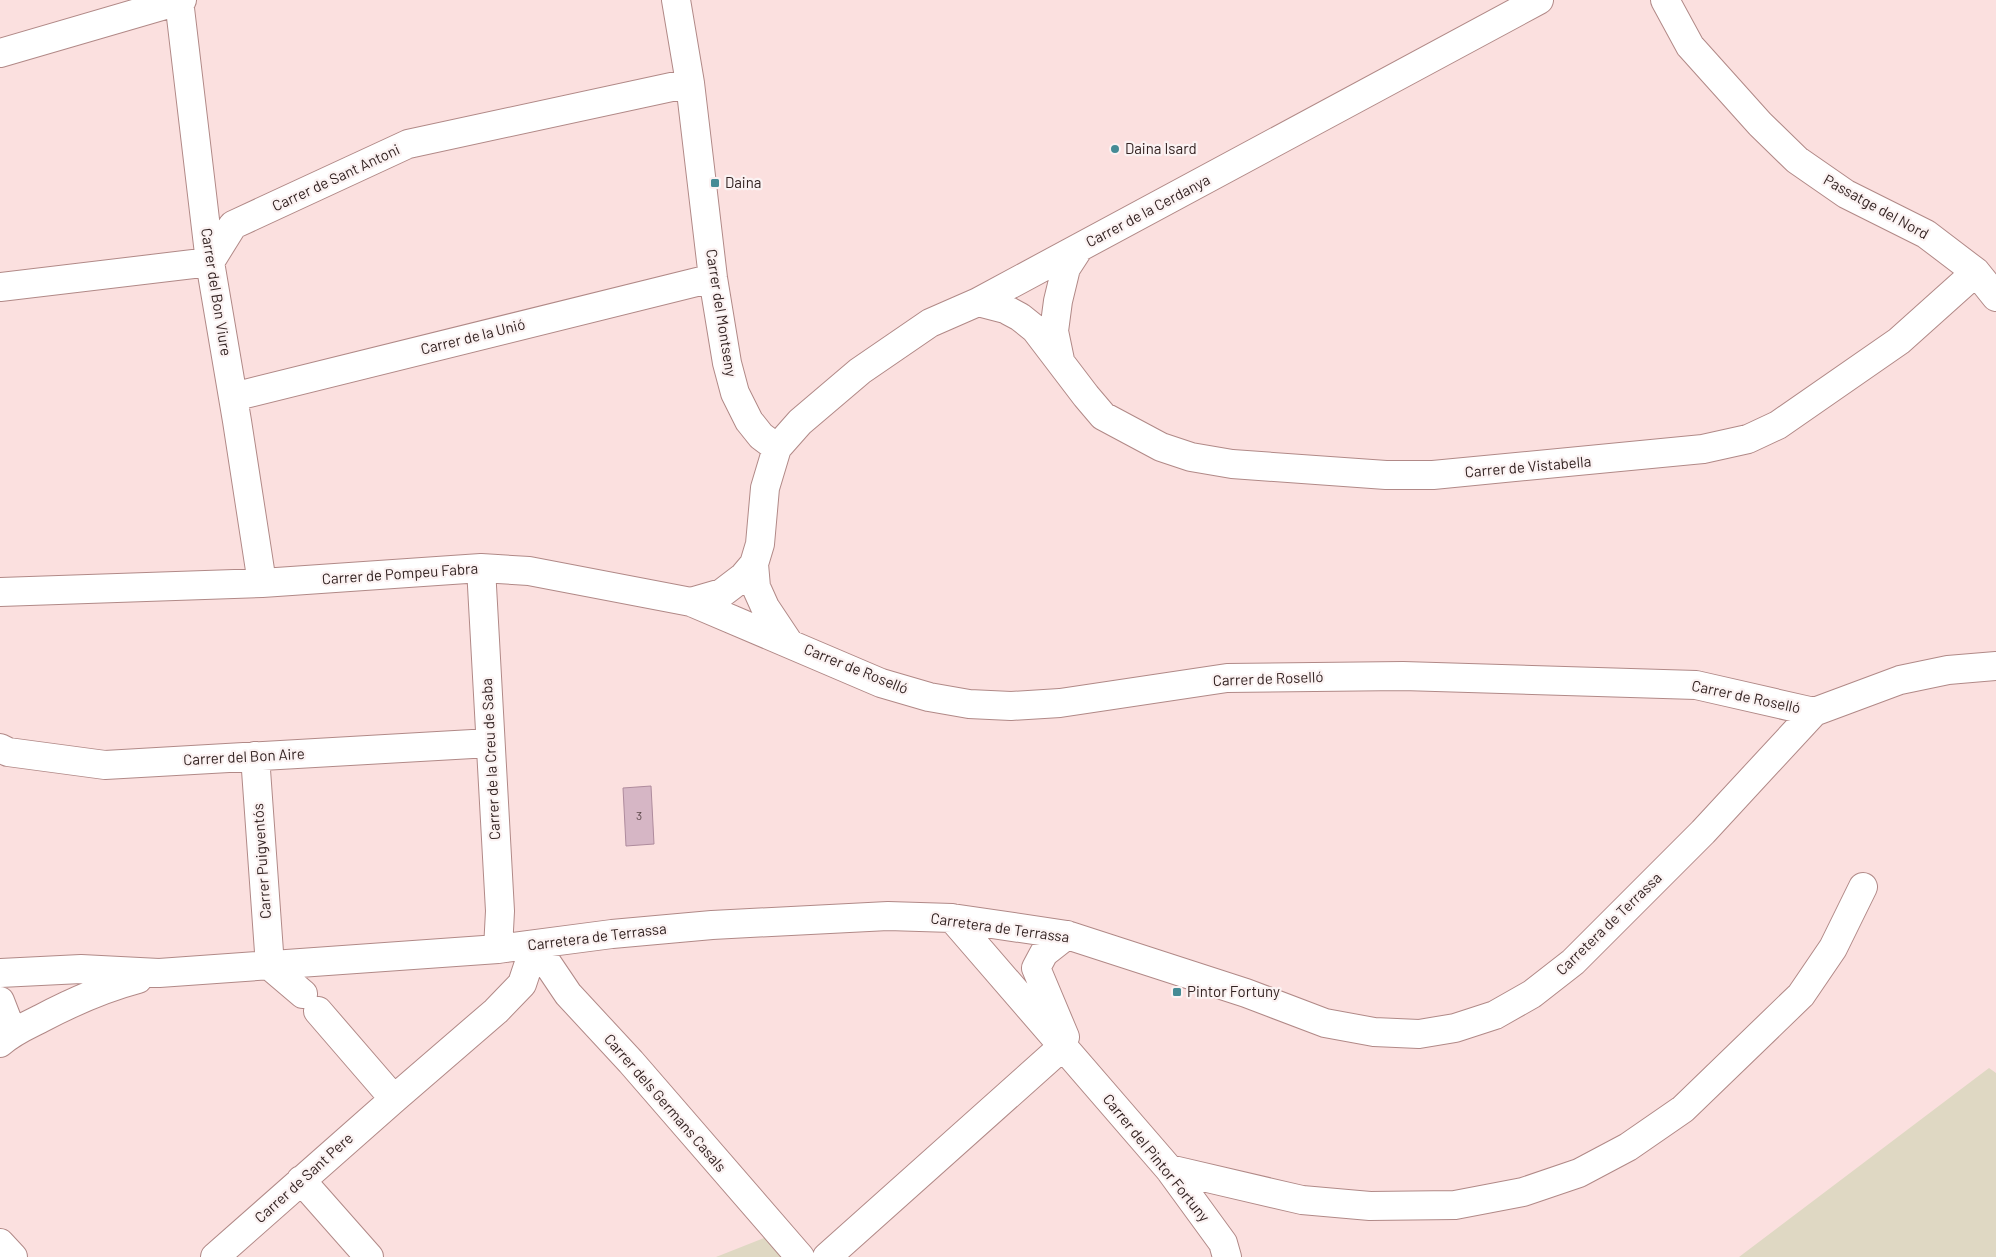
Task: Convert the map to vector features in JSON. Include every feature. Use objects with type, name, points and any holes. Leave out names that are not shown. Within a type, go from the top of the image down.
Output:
[{"type":"street","points":[[0,53],[180,0]]},
{"type":"street","name":"Carrer del Bon Viure","points":[[180,0],[210,262],[262,583]]},
{"type":"street","name":"Carrer del Montseny","points":[[676,0],[690,83],[713,278],[727,363],[735,393],[749,420],[761,436],[777,448]]},
{"type":"street","name":"Carrer de la Cerdanya","points":[[777,448],[800,422],[860,371],[930,323],[978,302],[1539,0]]},
{"type":"street","name":"Passatge del Nord","points":[[1664,0],[1690,46],[1760,124],[1798,160],[1846,194],[1926,234],[1976,272],[1996,297]]},
{"type":"street","name":"Carrer de Sant Antoni","points":[[210,262],[233,225],[408,144],[690,83]]},
{"type":"street","name":"Carrer de Vistabella","points":[[1060,360],[1054,331],[1058,301],[1066,268],[1079,248]]},
{"type":"street","points":[[0,287],[210,262]]},
{"type":"street","name":"Carrer de Vistabella","points":[[978,302],[1004,309],[1020,317],[1036,329],[1103,416],[1161,447],[1191,457],[1232,464],[1386,474],[1433,475],[1703,449],[1748,439],[1778,425],[1899,341],[1976,272]]},
{"type":"street","name":"Carrer de la Unió","points":[[233,397],[713,278]]},
{"type":"street","points":[[691,602],[722,593],[744,577],[754,564],[760,544],[765,488],[777,448]]},
{"type":"street","name":"Carrer de Roselló","points":[[754,564],[756,587],[765,607],[789,643],[881,682],[929,697],[969,704],[1011,706],[1060,703],[1228,678],[1403,676],[1696,685],[1814,712]]},
{"type":"street","name":"Carrer de Pompeu Fabra","points":[[0,592],[262,583],[481,568],[529,571],[691,602],[789,643]]},
{"type":"street","name":"Carrer de la Creu de Saba","points":[[481,568],[500,911],[498,949]]},
{"type":"street","name":"Carretera de Terrassa","points":[[159,973],[498,949],[612,934],[722,924],[888,916],[952,918],[1067,935],[1246,993],[1326,1023],[1374,1032],[1419,1034],[1455,1028],[1495,1014],[1532,994],[1573,962],[1703,832],[1814,712],[1900,680],[1948,670],[1996,666]]},
{"type":"street","name":"Carrer del Bon Aire","points":[[0,748],[8,752],[105,765],[490,743]]},
{"type":"street","name":"Carrer Puigventós","points":[[255,756],[270,966]]},
{"type":"street","points":[[1169,1169],[1302,1200],[1370,1206],[1455,1205],[1523,1192],[1579,1173],[1628,1147],[1683,1109],[1794,1001],[1833,948],[1863,887]]},
{"type":"street","name":"Carrer del Pintor Fortuny","points":[[952,918],[1169,1169],[1223,1243],[1226,1257]]},
{"type":"street","name":"Carrer del Pintor Fortuny","points":[[1067,935],[1044,953],[1036,968],[1070,1055]]},
{"type":"street","name":"Carrer de Sant Pere","points":[[215,1257],[496,1011],[522,984],[535,944]]},
{"type":"street","name":"Carrer dels Germans Casals","points":[[535,944],[568,994],[631,1062],[800,1257]]},
{"type":"street","points":[[270,966],[310,1003],[394,1099]]},
{"type":"street","points":[[0,973],[81,969],[159,973]]},
{"type":"street","points":[[4,1039],[68,1005],[112,986],[159,973]]},
{"type":"street","points":[[0,1002],[7,1019],[4,1039]]},
{"type":"street","points":[[827,1257],[1070,1055]]},
{"type":"street","points":[[301,1180],[369,1257]]},
{"type":"street","points":[[0,1243],[12,1257]]},
{"type":"shaded area","points":[[1989,1068],[1996,1073],[1996,1257],[1739,1257]]},
{"type":"shaded area","points":[[769,1236],[786,1257],[716,1257]]},
{"type":"building","points":[[651,786],[654,844],[626,846],[623,788]]},
{"type":"place","name":"Daina Isard","points":[[1115,149]]},
{"type":"place","name":"Daina","points":[[715,183]]},
{"type":"place","name":"Pintor Fortuny","points":[[1177,992]]}]
